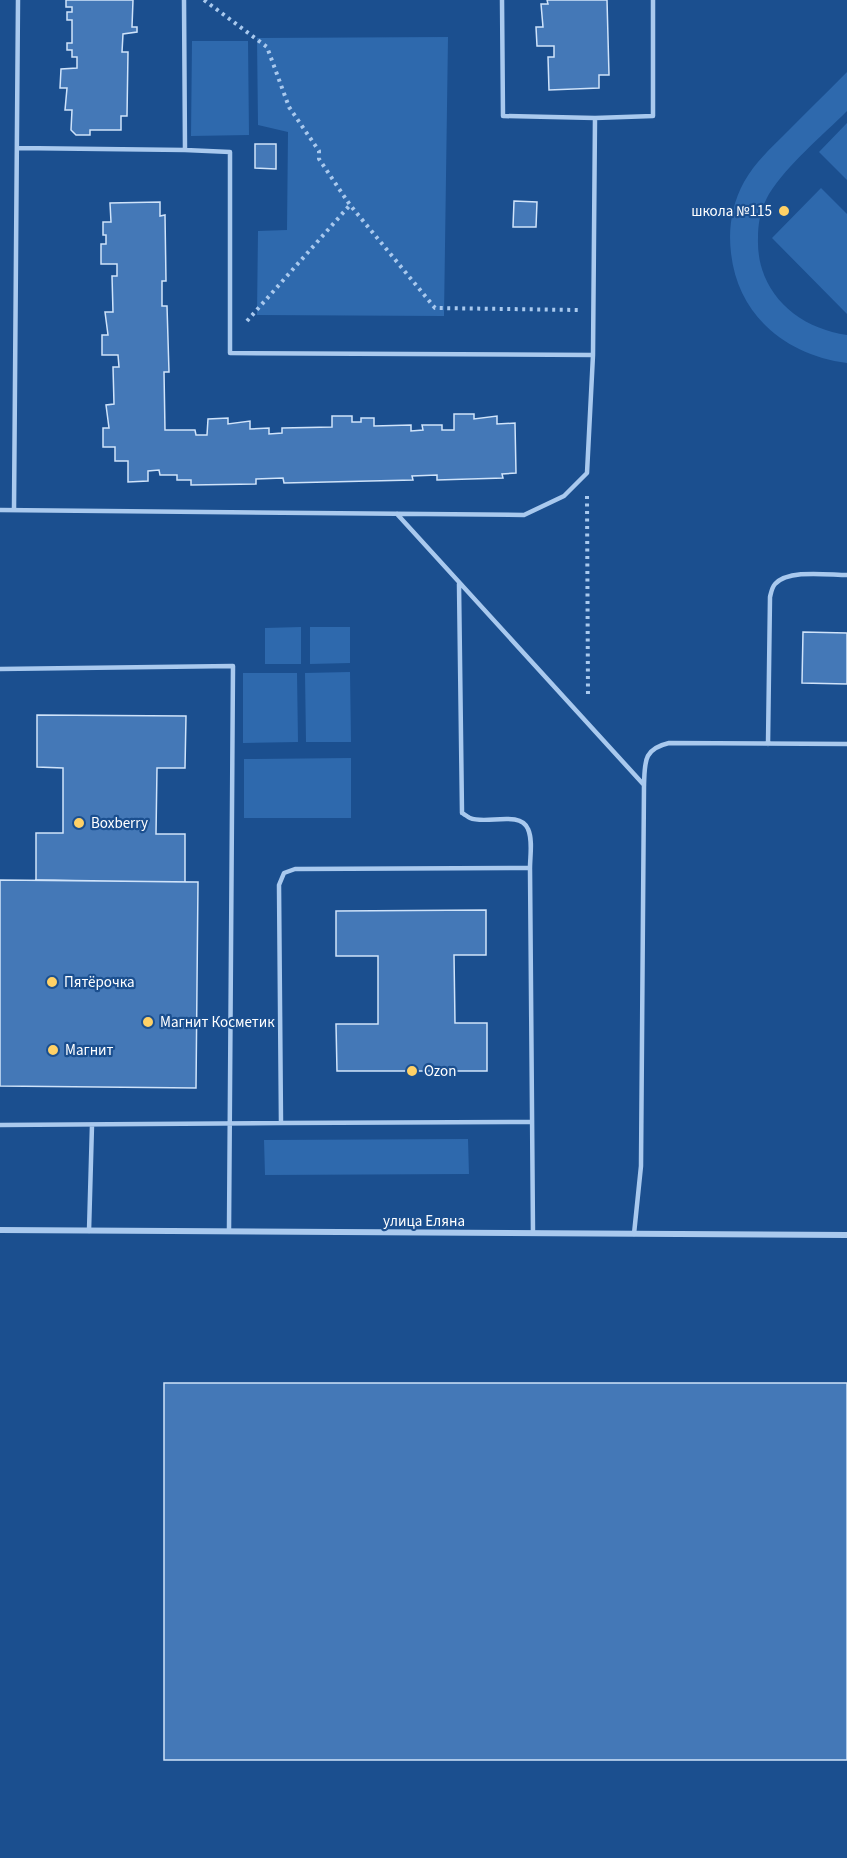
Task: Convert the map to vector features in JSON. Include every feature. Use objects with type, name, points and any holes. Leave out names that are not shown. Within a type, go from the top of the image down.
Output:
[{"type":"street","name":"улица Еляна","points":[[0,1230],[847,1235]]},
{"type":"lane","points":[[14,510],[18,0]]},
{"type":"lane","points":[[184,0],[185,150]]},
{"type":"lane","points":[[502,0],[503,116],[595,118],[653,116],[653,0]]},
{"type":"lane","points":[[0,510],[524,515],[564,496],[587,473],[593,355],[595,118]]},
{"type":"lane","points":[[17,148],[230,152],[230,353],[593,355]]},
{"type":"lane","points":[[397,514],[644,785]]},
{"type":"lane","points":[[768,744],[770,597],[774,585],[784,577],[799,574],[847,575]]},
{"type":"lane","points":[[459,584],[462,813],[470,818],[522,821],[530,835],[533,1233]]},
{"type":"lane","points":[[0,669],[233,666],[229,1232]]},
{"type":"lane","points":[[634,1234],[641,1166],[646,758],[651,750],[669,743],[847,744]]},
{"type":"lane","points":[[281,1123],[279,885],[284,873],[295,869],[530,868]]},
{"type":"lane","points":[[0,1125],[532,1122]]},
{"type":"lane","points":[[89,1230],[92,1125]]},
{"type":"path","points":[[204,0],[267,47],[289,107],[319,150],[319,159],[350,205],[435,308],[593,310]]},
{"type":"path","points":[[230,341],[350,205]]},
{"type":"path","points":[[587,473],[588,723]]},
{"type":"shaded area","points":[[448,37],[444,316],[257,315],[258,231],[287,230],[288,132],[258,125],[257,38]]},
{"type":"shaded area","points":[[192,41],[248,41],[249,135],[191,136]]},
{"type":"shaded area","points":[[847,72],[847,111],[796,161],[769,194],[760,215],[758,238],[759,257],[764,275],[772,290],[783,304],[811,324],[847,335],[847,363],[825,359],[804,351],[769,329],[744,296],[735,275],[730,234],[736,199],[753,168]]},
{"type":"shaded area","points":[[847,123],[847,180],[819,152]]},
{"type":"shaded area","points":[[821,188],[847,214],[847,314],[772,238]]},
{"type":"shaded area","points":[[301,627],[301,664],[265,664],[265,628]]},
{"type":"shaded area","points":[[310,627],[350,627],[350,663],[310,664]]},
{"type":"shaded area","points":[[350,672],[351,742],[306,742],[305,673]]},
{"type":"shaded area","points":[[243,673],[297,673],[298,742],[243,743]]},
{"type":"shaded area","points":[[351,758],[351,818],[244,818],[244,759]]},
{"type":"shaded area","points":[[468,1139],[469,1174],[265,1175],[264,1140]]},
{"type":"building","points":[[66,0],[133,0],[132,27],[137,27],[137,32],[123,34],[122,52],[128,52],[127,116],[121,116],[121,130],[90,130],[90,135],[76,135],[71,130],[72,110],[65,110],[67,88],[60,88],[61,69],[77,68],[77,57],[72,57],[72,50],[67,50],[67,43],[72,43],[72,20],[67,20],[67,12],[72,12],[72,7],[66,7]]},
{"type":"building","points":[[547,0],[607,0],[609,75],[599,75],[599,88],[549,90],[548,57],[554,57],[554,46],[537,46],[536,27],[543,27],[541,4],[548,4]]},
{"type":"building","points":[[255,144],[276,144],[276,169],[255,168]]},
{"type":"building","points":[[514,201],[537,202],[536,227],[513,227]]},
{"type":"building","points":[[160,202],[160,216],[165,215],[166,281],[162,281],[162,306],[167,306],[169,372],[164,372],[165,430],[195,430],[196,435],[207,435],[208,419],[228,418],[228,424],[250,421],[250,429],[269,428],[269,434],[282,433],[282,428],[332,427],[332,416],[352,416],[352,422],[361,422],[361,418],[374,418],[374,426],[411,425],[411,431],[423,430],[422,425],[442,425],[442,430],[454,430],[454,414],[474,414],[474,419],[497,416],[497,424],[515,423],[516,473],[502,474],[503,478],[437,480],[437,475],[412,476],[413,480],[284,483],[283,478],[256,479],[256,484],[191,485],[191,480],[177,480],[177,475],[160,475],[159,470],[148,471],[148,481],[128,482],[128,461],[115,461],[115,447],[103,447],[103,428],[109,428],[106,405],[114,404],[113,367],[119,367],[118,355],[102,355],[102,335],[108,335],[105,312],[113,312],[112,276],[117,276],[117,264],[101,264],[101,244],[106,244],[103,222],[111,222],[110,203]]},
{"type":"building","points":[[803,632],[847,633],[847,684],[802,683]]},
{"type":"building","points":[[37,715],[186,716],[185,768],[157,768],[156,834],[185,834],[185,882],[36,880],[36,833],[63,833],[63,768],[37,767]]},
{"type":"building","points":[[0,880],[198,882],[196,1088],[0,1086]]},
{"type":"building","points":[[486,910],[486,955],[454,955],[455,1023],[487,1023],[487,1071],[337,1071],[336,1024],[378,1024],[378,956],[336,956],[336,911]]},
{"type":"building","points":[[164,1383],[847,1383],[847,1760],[164,1760]]},
{"type":"place","name":"школа №115","points":[[784,211]]},
{"type":"place","name":"Boxberry","points":[[79,823]]},
{"type":"place","name":"Пятёрочка","points":[[52,982]]},
{"type":"place","name":"Магнит Косметик","points":[[148,1022]]},
{"type":"place","name":"Магнит","points":[[53,1050]]},
{"type":"place","name":"Ozon","points":[[412,1071]]}]
